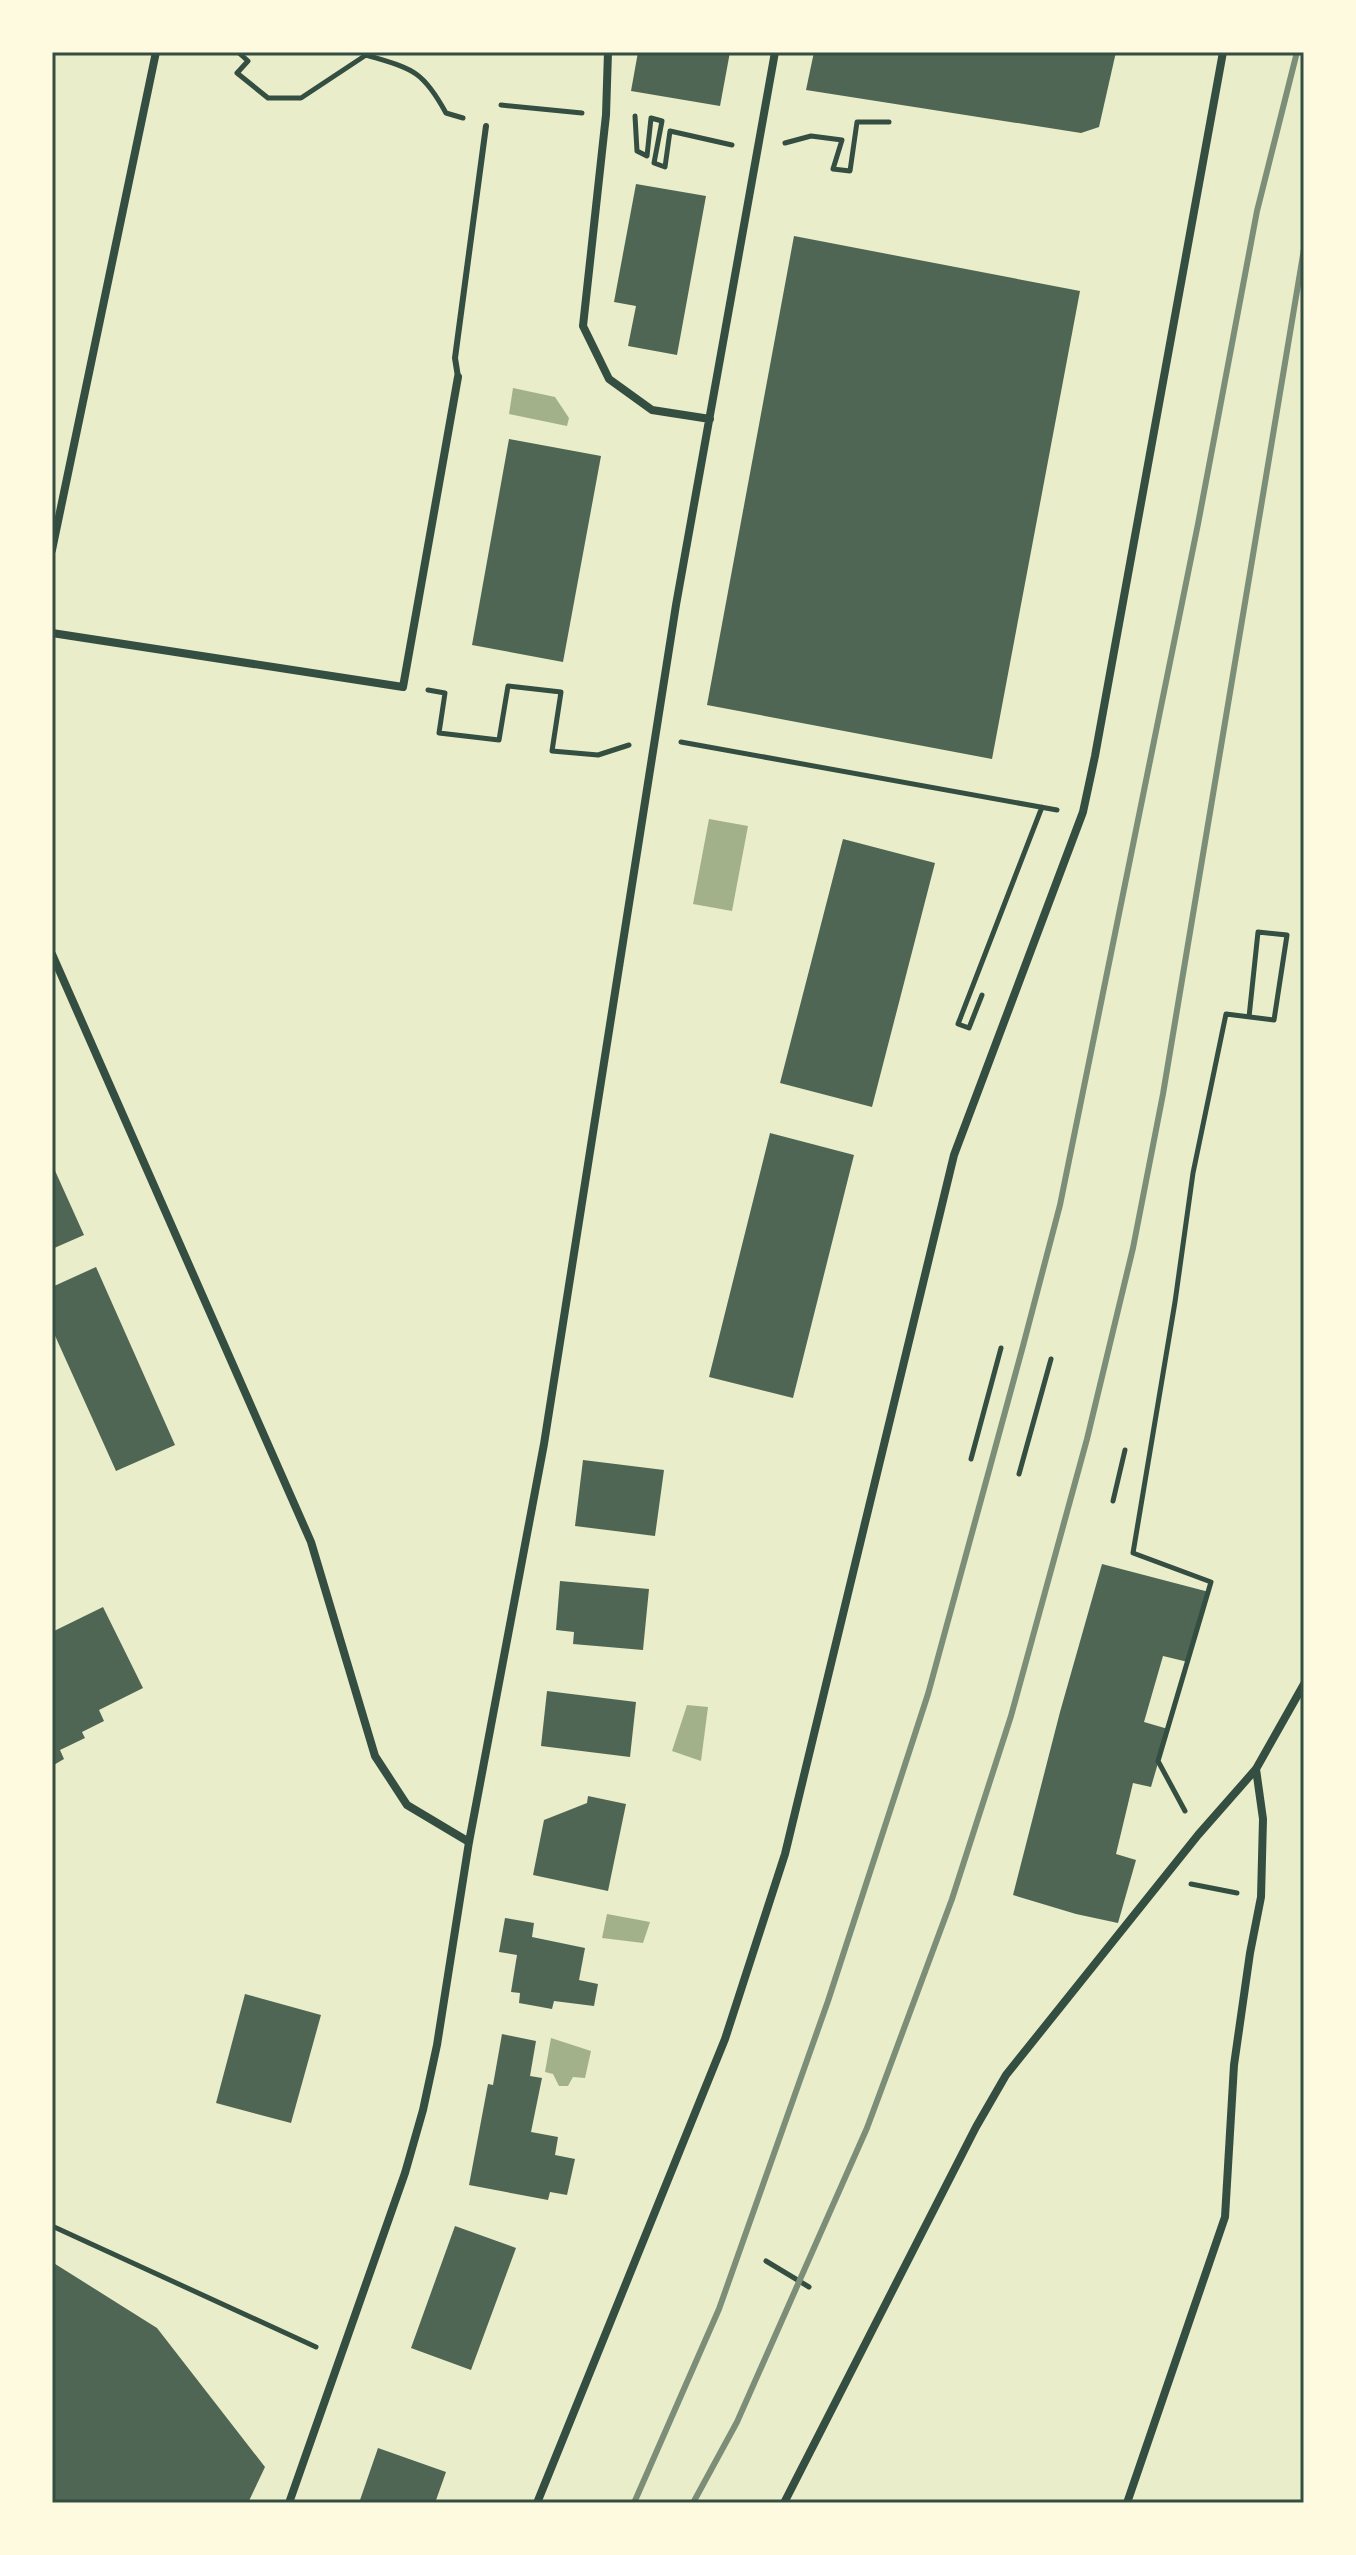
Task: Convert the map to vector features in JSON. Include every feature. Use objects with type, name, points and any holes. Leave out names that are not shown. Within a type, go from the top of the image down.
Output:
[{"type":"street","points":[[52,550],[156,52]]},
{"type":"street","points":[[608,52],[606,115],[583,326],[609,379],[652,410],[710,419]]},
{"type":"street","points":[[289,2503],[405,2173],[423,2110],[439,2031],[469,1842],[544,1444],[654,737],[755,150],[775,52]]},
{"type":"street","points":[[537,2503],[725,2039],[780,1868],[954,1155],[1083,812],[1223,52]]},
{"type":"street","points":[[52,633],[403,687],[458,377]]},
{"type":"street","points":[[52,954],[311,1542],[375,1756],[407,1805],[469,1842]]},
{"type":"street","points":[[784,2503],[976,2127],[1006,2075],[1198,1835],[1256,1769],[1304,1684]]},
{"type":"street","points":[[1127,2503],[1225,2217],[1234,2065],[1261,1897],[1263,1819],[1256,1769]]},
{"type":"lane","points":[[458,377],[455,358],[486,126]]},
{"type":"path","points":[[238,52],[248,61],[237,73],[268,98],[301,98],[366,55],[414,70],[432,87],[446,113],[486,126],[501,105],[635,115],[637,151],[647,156],[651,118],[662,121],[654,163],[665,167],[670,131],[755,150],[811,136],[842,140],[833,169],[850,171],[857,122],[889,122]]},
{"type":"path","points":[[445,693],[439,733],[499,740],[508,686],[561,692],[552,751],[598,755],[654,737],[1058,811]]},
{"type":"path","points":[[986,986],[969,1028],[958,1024],[1042,807]]},
{"type":"path","points":[[1198,1835],[1158,1761],[1211,1582],[1133,1553],[1193,1173],[1226,1014],[1249,1017],[1274,1020],[1287,935],[1258,932],[1249,1017]]},
{"type":"path","points":[[971,1459],[1001,1348]]},
{"type":"path","points":[[1019,1474],[1051,1359]]},
{"type":"path","points":[[1113,1501],[1125,1450]]},
{"type":"path","points":[[1163,1879],[1261,1897]]},
{"type":"path","points":[[52,2226],[338,2358]]},
{"type":"path","points":[[766,2261],[809,2287]]},
{"type":"shaded area","points":[[513,388],[555,397],[569,418],[567,426],[509,414]]},
{"type":"shaded area","points":[[709,819],[748,826],[732,911],[693,904]]},
{"type":"shaded area","points":[[687,1705],[708,1707],[701,1761],[672,1751]]},
{"type":"shaded area","points":[[607,1914],[650,1922],[643,1943],[602,1938]]},
{"type":"shaded area","points":[[551,2038],[591,2051],[585,2078],[573,2077],[568,2086],[559,2086],[553,2074],[545,2072]]},
{"type":"building","points":[[638,52],[730,52],[720,106],[631,91]]},
{"type":"building","points":[[814,52],[1116,52],[1099,127],[1081,133],[806,90]]},
{"type":"building","points":[[636,184],[706,196],[677,355],[628,346],[636,306],[614,302]]},
{"type":"building","points":[[794,236],[1080,291],[992,759],[707,705]]},
{"type":"building","points":[[509,439],[601,456],[563,662],[472,645]]},
{"type":"building","points":[[843,839],[935,863],[872,1107],[780,1083]]},
{"type":"building","points":[[770,1133],[854,1155],[793,1398],[709,1377]]},
{"type":"building","points":[[52,1164],[84,1235],[52,1249]]},
{"type":"building","points":[[96,1267],[175,1445],[116,1471],[52,1329],[52,1287]]},
{"type":"building","points":[[583,1460],[664,1470],[655,1536],[575,1526]]},
{"type":"building","points":[[1102,1564],[1209,1592],[1188,1662],[1163,1656],[1144,1722],[1168,1729],[1151,1787],[1133,1783],[1116,1854],[1136,1860],[1118,1923],[1013,1895]]},
{"type":"building","points":[[560,1581],[649,1589],[643,1650],[573,1644],[574,1632],[556,1630]]},
{"type":"building","points":[[103,1607],[143,1688],[99,1710],[104,1721],[82,1732],[85,1738],[60,1750],[64,1759],[52,1766],[52,1632]]},
{"type":"building","points":[[547,1691],[636,1702],[630,1757],[541,1746]]},
{"type":"building","points":[[588,1796],[626,1804],[608,1891],[533,1875],[544,1820],[587,1803]]},
{"type":"building","points":[[505,1918],[534,1923],[532,1937],[585,1948],[579,1980],[598,1984],[594,2006],[554,2001],[552,2009],[519,2003],[520,1993],[511,1992],[517,1955],[499,1952]]},
{"type":"building","points":[[245,1994],[321,2015],[291,2123],[216,2103]]},
{"type":"building","points":[[502,2034],[536,2041],[530,2076],[542,2078],[531,2132],[558,2137],[555,2155],[575,2159],[567,2195],[550,2192],[548,2200],[469,2185],[488,2084],[493,2085]]},
{"type":"building","points":[[455,2226],[516,2248],[471,2370],[411,2348]]},
{"type":"building","points":[[52,2262],[157,2328],[265,2467],[248,2503],[52,2503]]},
{"type":"building","points":[[378,2448],[446,2472],[435,2503],[359,2503]]},
{"type":"railway","points":[[634,2503],[719,2309],[828,2001],[928,1694],[1023,1346],[1060,1205],[1198,524],[1257,211],[1297,52]]},
{"type":"railway","points":[[693,2503],[737,2422],[867,2128],[952,1899],[1011,1716],[1087,1439],[1133,1248],[1163,1094],[1304,249]]}]
